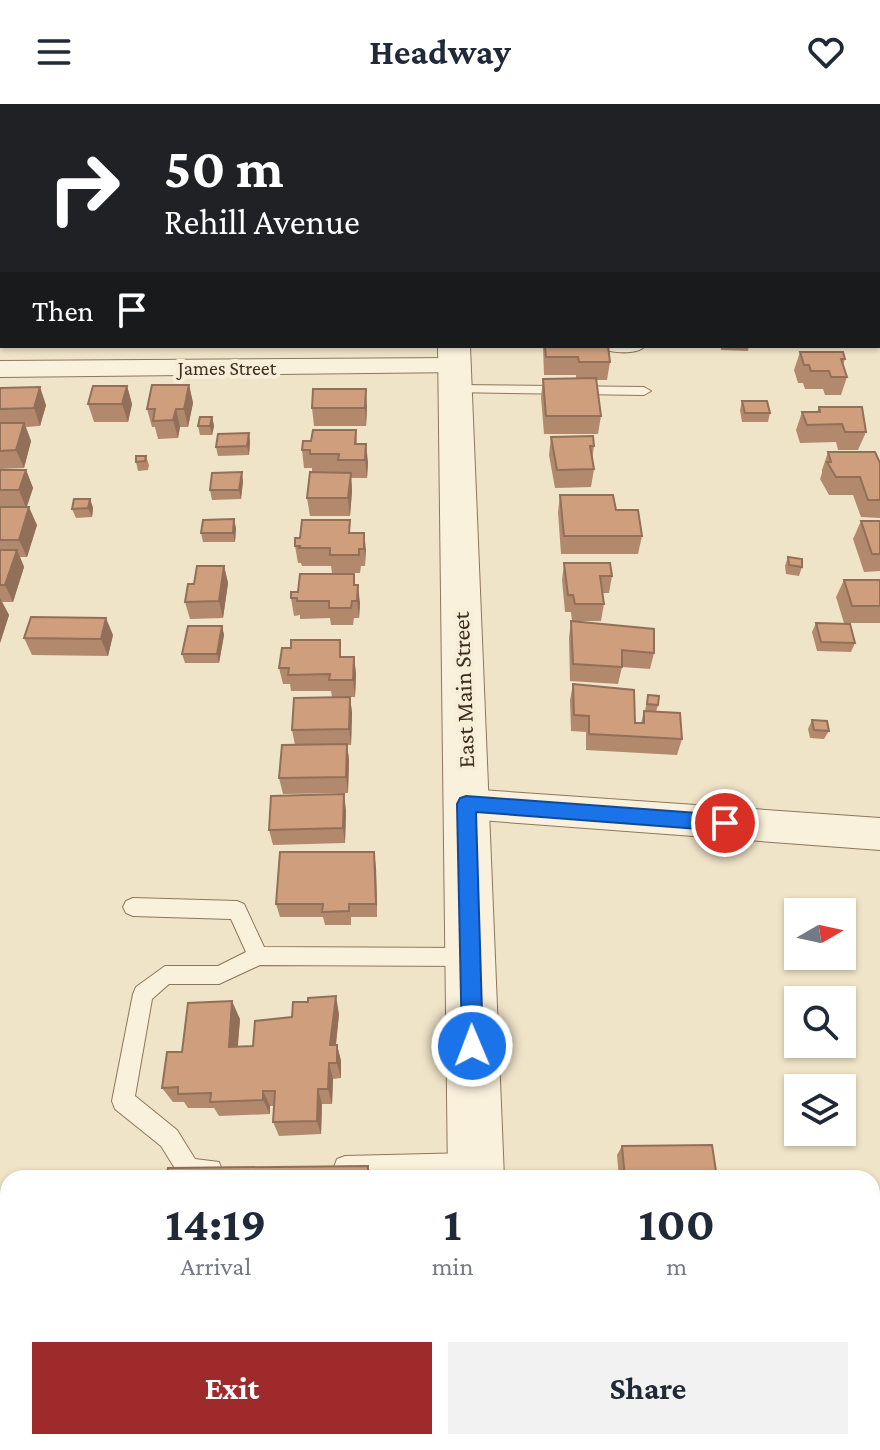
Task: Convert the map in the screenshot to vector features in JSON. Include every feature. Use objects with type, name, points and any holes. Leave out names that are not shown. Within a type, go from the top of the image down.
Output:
[{"type":"street","name":"James Street","points":[[0,369],[455,367]]},
{"type":"street","name":"East Main Street","points":[[455,367],[476,1170]]},
{"type":"street","points":[[466,804],[880,834]]},
{"type":"lane","points":[[455,367],[644,391]]},
{"type":"lane","points":[[133,907],[237,910],[258,956]]},
{"type":"lane","points":[[237,1169],[189,1170],[169,1138],[123,1101],[143,994],[165,975],[219,975],[258,956],[470,957]]},
{"type":"lane","points":[[316,1168],[423,1170]]},
{"type":"building","points":[[545,348],[608,348],[610,362],[579,362],[578,357],[546,357]]},
{"type":"building","points":[[800,352],[843,352],[845,359],[841,359],[847,377],[831,377],[829,371],[811,371],[809,365],[804,365]]},
{"type":"building","points":[[596,378],[601,416],[546,416],[543,379]]},
{"type":"building","points":[[152,385],[189,385],[184,409],[176,409],[173,420],[153,421],[155,409],[147,409]]},
{"type":"building","points":[[93,386],[127,386],[122,404],[88,404]]},
{"type":"building","points":[[40,387],[34,408],[0,409],[0,388]]},
{"type":"building","points":[[313,389],[366,389],[365,408],[312,408]]},
{"type":"building","points":[[742,401],[767,401],[770,413],[745,413]]},
{"type":"building","points":[[819,407],[862,407],[866,432],[845,432],[842,424],[807,425],[802,412],[820,412]]},
{"type":"building","points":[[200,417],[212,417],[210,426],[198,426]]},
{"type":"building","points":[[0,423],[24,423],[16,450],[0,451]]},
{"type":"building","points":[[313,430],[356,430],[355,444],[366,444],[365,460],[338,460],[339,454],[310,454],[310,450],[302,450],[303,441],[311,441]]},
{"type":"building","points":[[249,433],[247,446],[216,447],[218,434]]},
{"type":"building","points":[[593,436],[594,446],[590,446],[594,469],[557,470],[551,437]]},
{"type":"building","points":[[828,452],[875,452],[880,463],[880,500],[868,500],[860,477],[836,477],[827,462],[831,462]]},
{"type":"building","points":[[136,456],[146,456],[145,461],[136,462]]},
{"type":"building","points":[[0,470],[26,470],[19,490],[0,490]]},
{"type":"building","points":[[242,472],[239,490],[210,490],[212,473]]},
{"type":"building","points":[[310,472],[351,473],[348,498],[307,498]]},
{"type":"building","points":[[560,495],[613,495],[616,510],[638,510],[642,536],[564,536]]},
{"type":"building","points":[[74,499],[90,499],[88,508],[72,509]]},
{"type":"building","points":[[0,507],[29,507],[19,540],[0,540]]},
{"type":"building","points":[[234,519],[233,533],[201,533],[203,520]]},
{"type":"building","points":[[302,520],[350,520],[349,533],[364,533],[364,549],[359,549],[359,555],[330,555],[330,548],[299,548],[295,546],[295,538],[300,538]]},
{"type":"building","points":[[861,521],[880,521],[880,554],[872,554]]},
{"type":"building","points":[[0,550],[17,550],[5,585],[0,585]]},
{"type":"building","points":[[788,557],[802,559],[802,567],[789,565]]},
{"type":"building","points":[[564,563],[610,563],[612,576],[600,576],[604,604],[575,604],[573,595],[568,595]]},
{"type":"building","points":[[197,566],[224,566],[219,601],[185,602],[188,584],[194,584]]},
{"type":"building","points":[[300,574],[354,574],[354,585],[358,585],[357,601],[352,601],[351,608],[329,608],[329,601],[297,601],[297,598],[291,598],[291,592],[298,592]]},
{"type":"building","points":[[844,580],[880,580],[880,606],[852,606]]},
{"type":"building","points":[[31,617],[106,618],[101,639],[24,638]]},
{"type":"building","points":[[571,621],[654,629],[654,653],[622,650],[622,667],[573,664]]},
{"type":"building","points":[[816,623],[850,624],[855,643],[821,642]]},
{"type":"building","points":[[188,626],[222,626],[217,654],[182,654]]},
{"type":"building","points":[[291,640],[340,640],[340,657],[354,657],[353,680],[329,680],[330,674],[288,675],[289,668],[279,668],[282,648],[291,648]]},
{"type":"building","points":[[573,684],[634,690],[635,723],[644,723],[644,711],[680,713],[682,739],[589,734],[589,716],[574,715]]},
{"type":"building","points":[[648,695],[659,696],[658,705],[647,704]]},
{"type":"building","points":[[350,697],[349,729],[292,730],[294,698]]},
{"type":"building","points":[[812,720],[827,721],[829,731],[814,730]]},
{"type":"building","points":[[347,744],[346,777],[279,778],[282,745]]},
{"type":"building","points":[[344,794],[343,828],[269,830],[271,796]]},
{"type":"building","points":[[280,852],[374,852],[376,904],[349,904],[349,911],[322,912],[323,904],[276,904]]},
{"type":"building","points":[[336,996],[330,1045],[337,1045],[337,1063],[329,1063],[328,1089],[318,1089],[317,1121],[273,1122],[275,1091],[263,1091],[263,1100],[210,1102],[211,1093],[178,1094],[178,1087],[162,1088],[167,1052],[182,1052],[188,1003],[232,1001],[229,1047],[253,1046],[255,1021],[292,1017],[293,1002]]},
{"type":"building","points":[[712,1145],[716,1170],[624,1170],[622,1146]]},
{"type":"building","points":[[368,1166],[368,1170],[168,1170]]},
{"type":"route","points":[[472,1046],[466,804],[725,823]]}]
